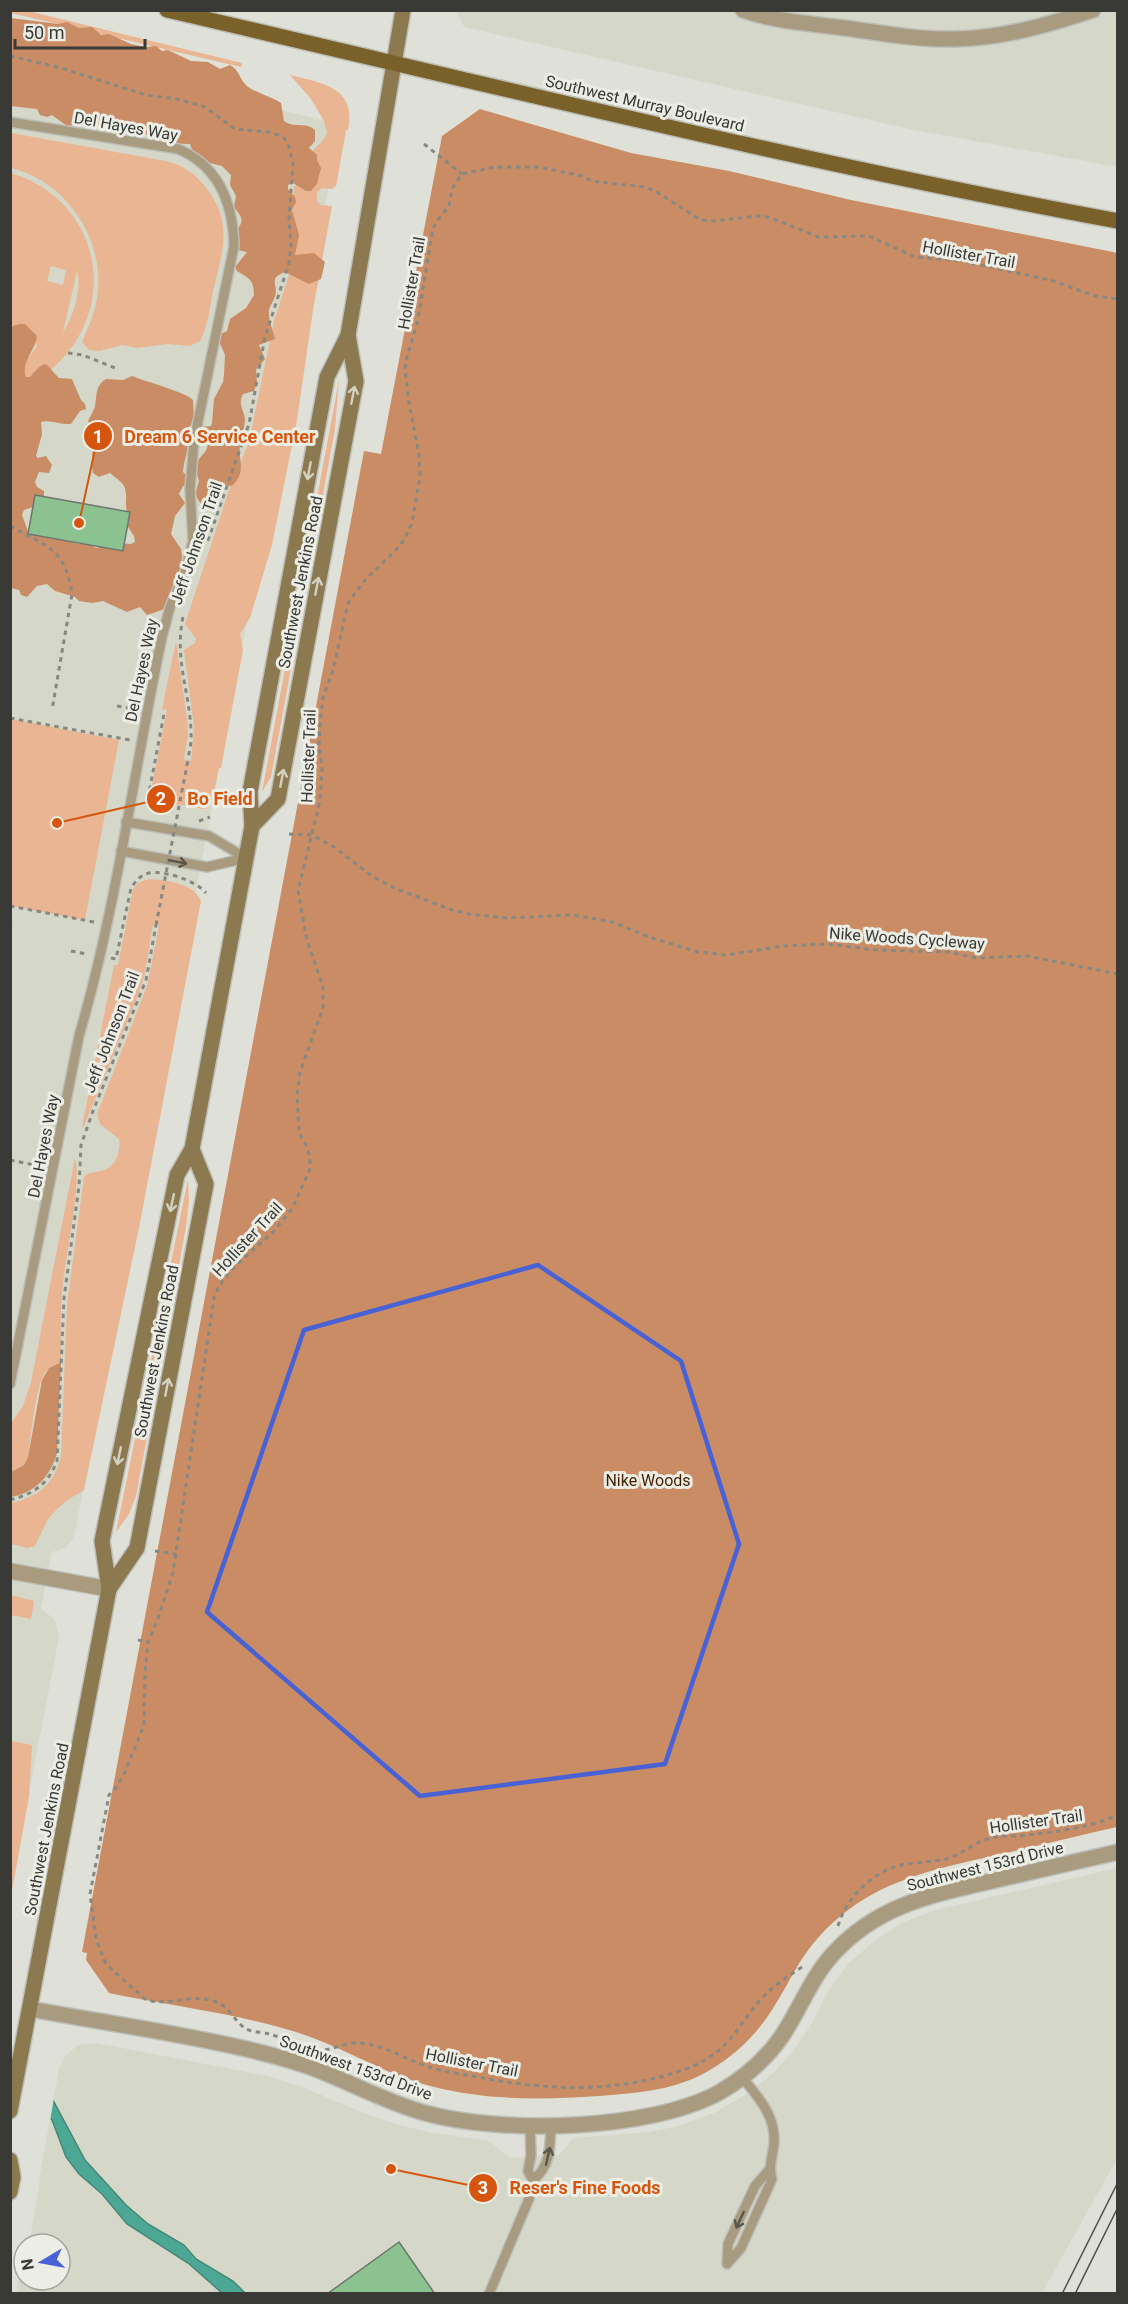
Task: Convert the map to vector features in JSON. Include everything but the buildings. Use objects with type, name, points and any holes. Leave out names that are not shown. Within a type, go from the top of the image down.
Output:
[{"type":"main road","name":"Southwest Murray Boulevard","points":[[167,10],[587,109],[945,188],[1118,220]]},
{"type":"main road","name":"Southwest Jenkins Road","points":[[10,2111],[109,1589],[102,1541],[177,1175],[192,1149],[252,826],[250,792],[327,377],[348,335],[403,10]]},
{"type":"main road","name":"Southwest Jenkins Road","points":[[252,826],[278,799],[356,381],[348,335]]},
{"type":"main road","name":"Southwest Jenkins Road","points":[[109,1589],[137,1548],[206,1184],[192,1149]]},
{"type":"main road","points":[[10,2160],[13,2177],[10,2192]]},
{"type":"street","points":[[743,10],[809,24],[953,39],[997,36],[1040,27],[1093,10]]},
{"type":"street","points":[[10,1571],[109,1589]]},
{"type":"street","name":"Southwest 153rd Drive","points":[[30,2009],[263,2053],[311,2067],[390,2101],[452,2119],[483,2124],[530,2126],[633,2118],[672,2112],[701,2101],[742,2077],[765,2056],[782,2035],[817,1974],[833,1954],[852,1936],[885,1913],[934,1895],[1118,1852]]},
{"type":"lane","name":"Del Hayes Way","points":[[10,122],[178,149],[191,154],[212,174],[227,199],[234,229],[234,246],[194,441],[190,489],[193,541],[185,572],[170,607],[147,711],[94,986],[79,1036],[10,1384]]},
{"type":"lane","points":[[126,822],[209,836],[246,858]]},
{"type":"lane","points":[[121,851],[207,867],[246,858]]},
{"type":"lane","points":[[742,2077],[768,2111],[772,2122],[774,2140],[769,2170],[772,2180],[741,2248],[727,2264],[728,2244],[755,2186],[769,2170]]},
{"type":"lane","points":[[489,2294],[524,2214],[533,2180],[543,2172],[549,2154],[551,2125]]},
{"type":"lane","points":[[530,2126],[531,2155],[528,2171],[533,2180]]},
{"type":"path","name":"Jeff Johnson Trail","points":[[10,56],[61,68],[146,95],[205,106],[235,129],[278,135],[284,138],[289,147],[293,164],[289,263],[265,337],[249,424],[205,549]]},
{"type":"path","points":[[424,144],[462,174]]},
{"type":"path","name":"Hollister Trail","points":[[805,1965],[767,1993],[726,2043],[705,2060],[653,2078],[615,2086],[581,2088],[540,2086],[430,2068],[376,2046],[359,2042],[320,2050],[247,2029],[218,2002],[195,1998],[159,2002],[145,1999],[106,1964],[96,1939],[90,1894],[109,1795],[117,1787],[125,1772],[144,1725],[148,1641],[168,1589],[176,1554],[214,1299],[219,1286],[234,1267],[273,1232],[292,1209],[310,1169],[306,1144],[299,1133],[297,1095],[300,1071],[322,1008],[323,986],[307,941],[298,891],[320,801],[322,768],[319,746],[322,698],[333,670],[348,603],[363,582],[404,540],[412,523],[420,476],[419,455],[406,380],[407,357],[419,316],[433,229],[449,206],[452,189],[462,174],[507,166],[538,167],[583,176],[591,181],[633,185],[655,191],[701,220],[726,221],[758,216],[768,217],[819,237],[869,236],[915,257],[963,261],[1054,281],[1095,296],[1118,299]]},
{"type":"path","points":[[68,353],[83,355],[115,368]]},
{"type":"path","points":[[10,526],[43,544],[58,556],[65,564],[69,578],[72,594],[52,710]]},
{"type":"path","name":"Jeff Johnson Trail","points":[[10,1500],[28,1495],[45,1484],[57,1461],[64,1298],[79,1186],[81,1145],[146,980],[188,760],[191,728],[180,660],[179,638],[184,610]]},
{"type":"path","points":[[117,706],[164,714],[148,798],[152,807],[165,817]]},
{"type":"path","points":[[10,718],[127,740]]},
{"type":"path","points":[[196,821],[210,817]]},
{"type":"path","points":[[172,818],[184,821]]},
{"type":"path","name":"Nike Woods Cycleway","points":[[289,834],[312,835],[334,847],[372,876],[394,888],[468,914],[494,918],[570,915],[591,918],[612,922],[649,937],[698,952],[727,955],[783,946],[827,944],[875,950],[948,952],[976,958],[1027,956],[1118,974]]},
{"type":"path","points":[[116,960],[131,888],[137,879],[147,873],[181,878],[199,885],[206,893]]},
{"type":"path","points":[[10,906],[92,922]]},
{"type":"path","points":[[10,1160],[53,1168]]},
{"type":"path","points":[[155,1551],[176,1554]]},
{"type":"path","points":[[138,1640],[148,1641]]},
{"type":"path","name":"Hollister Trail","points":[[834,1930],[839,1926],[840,1917],[853,1897],[872,1879],[886,1871],[901,1865],[954,1857],[990,1838],[1090,1826],[1118,1815]]},
{"type":"highlighted area","points":[[538,1265],[681,1361],[739,1544],[665,1764],[420,1796],[207,1612],[304,1330]]},
{"type":"shaded area","points":[[24,10],[242,63],[241,67],[11,13],[11,11]]},
{"type":"shaded area","points":[[456,11],[1117,11],[1117,167],[909,129],[464,27]]},
{"type":"shaded area","points":[[11,31],[234,99],[331,122],[340,128],[75,1533],[65,1548],[52,1552],[41,1608],[55,1620],[59,1637],[11,1886]]},
{"type":"shaded area","points":[[290,75],[325,85],[342,96],[347,104],[348,130],[346,130],[336,187],[322,188],[317,192],[317,201],[320,205],[332,206],[313,310],[297,420],[272,545],[250,618],[240,634],[243,650],[221,768],[219,768],[212,802],[208,808],[203,809],[155,800],[151,797],[151,791],[167,710],[162,709],[176,641],[187,719],[188,735],[184,759],[191,761],[194,727],[184,650],[195,643],[196,639],[185,624],[229,490],[249,442],[274,321],[291,269],[294,187],[300,179],[309,156],[327,133],[324,121],[311,99]]},
{"type":"shaded area","points":[[11,133],[166,161],[187,170],[200,180],[219,211],[224,236],[208,316],[200,341],[190,346],[168,344],[137,348],[122,345],[100,351],[89,350],[82,342],[95,310],[98,277],[89,236],[79,217],[66,200],[50,186],[31,175],[11,168]]},
{"type":"shaded area","points":[[11,173],[43,187],[67,208],[84,234],[92,263],[93,293],[85,323],[69,351],[44,375],[11,389],[15,363],[30,356],[37,346],[34,339],[11,326]],"holes":[[[51,266],[66,270],[63,285],[47,281]],[[77,271],[76,302],[63,332]]]},
{"type":"shaded area","points":[[339,380],[335,429],[271,777],[262,792]]},
{"type":"shaded area","points":[[11,719],[119,740],[85,920],[11,906]]},
{"type":"shaded area","points":[[149,879],[186,886],[201,901],[139,1228],[84,1490],[57,1509],[48,1519],[35,1546],[27,1548],[11,1544],[11,1503],[29,1497],[44,1488],[50,1482],[61,1456],[67,1304],[84,1177],[89,1173],[107,1169],[118,1156],[119,1139],[100,1124],[97,1114],[147,986],[159,926],[153,925],[145,973],[139,993],[82,1127],[114,965],[118,965],[133,889],[138,883]]},
{"type":"shaded area","points":[[75,1158],[77,1168],[75,1200],[62,1293],[61,1362],[45,1373],[36,1401],[28,1457],[24,1465],[11,1472],[10,1425],[23,1406],[31,1382]]},
{"type":"shaded area","points":[[188,1179],[189,1201],[186,1227],[136,1496],[129,1514],[116,1532]]},
{"type":"shaded area","points":[[10,1595],[34,1601],[31,1619],[11,1615]]},
{"type":"shaded area","points":[[11,1741],[32,1745],[29,1797],[11,1896]]},
{"type":"shaded area","points":[[1117,1868],[1117,2159],[1042,2293],[16,2294],[16,2292],[72,2292],[72,2232],[31,2232],[59,2069],[64,2057],[78,2045],[97,2043],[267,2076],[300,2086],[396,2124],[429,2132],[489,2141],[510,2158],[559,2155],[573,2138],[648,2132],[675,2127],[714,2113],[750,2092],[773,2073],[794,2050],[812,2023],[827,1993],[848,1964],[874,1941],[903,1922],[935,1910]]},
{"type":"green space","points":[[11,18],[58,24],[67,22],[79,28],[92,27],[101,35],[109,34],[131,44],[146,47],[156,46],[162,51],[168,50],[191,61],[208,62],[220,69],[230,65],[248,87],[281,103],[284,121],[315,130],[315,141],[309,148],[317,155],[321,168],[317,184],[311,191],[306,191],[293,183],[288,185],[288,189],[296,202],[292,210],[299,235],[295,255],[314,253],[325,262],[321,279],[309,284],[285,272],[276,277],[276,292],[269,314],[275,339],[259,345],[265,359],[256,370],[257,382],[254,391],[243,394],[241,398],[245,421],[240,445],[241,471],[232,486],[222,485],[213,506],[204,507],[196,495],[199,481],[197,465],[207,446],[199,429],[211,426],[214,399],[223,382],[225,355],[218,339],[227,331],[230,319],[246,308],[254,295],[252,282],[235,267],[247,252],[237,250],[239,241],[233,236],[241,219],[234,207],[236,196],[230,185],[231,175],[222,166],[206,162],[193,153],[190,144],[159,143],[144,133],[135,139],[128,137],[123,126],[119,125],[108,129],[82,124],[67,126],[52,115],[47,117],[40,115],[37,109],[11,106]]},
{"type":"green space","name":"Nike Woods","points":[[480,109],[631,153],[729,171],[851,200],[1118,253],[1117,1827],[946,1867],[877,1892],[856,1904],[817,1939],[761,2026],[725,2061],[691,2080],[665,2088],[626,2094],[509,2098],[442,2089],[404,2078],[312,2037],[273,2025],[109,1993],[86,1960],[87,1953],[82,1952],[364,451],[381,454],[442,136]]},
{"type":"green space","points":[[25,324],[37,336],[25,366],[26,377],[30,377],[46,364],[59,378],[72,379],[86,409],[80,411],[71,424],[41,422],[42,434],[36,456],[38,458],[46,456],[52,465],[49,473],[39,472],[35,482],[37,487],[44,491],[44,497],[35,495],[33,507],[24,510],[22,515],[29,534],[58,537],[78,544],[88,543],[96,548],[135,542],[125,522],[127,513],[124,487],[110,473],[99,477],[93,473],[93,435],[88,421],[94,408],[98,388],[106,379],[123,380],[132,376],[193,400],[194,420],[186,432],[188,448],[183,472],[189,478],[187,485],[183,486],[179,494],[185,503],[175,516],[171,534],[181,549],[182,557],[175,598],[162,610],[147,615],[140,607],[127,612],[103,601],[92,603],[79,601],[75,597],[55,591],[47,584],[37,586],[27,597],[21,595],[19,590],[11,588],[10,327]]},
{"type":"green space","points":[[61,1362],[57,1453],[54,1462],[46,1476],[35,1487],[11,1497],[11,1472],[24,1465],[28,1457],[42,1380],[49,1368]]},
{"type":"water","points":[[53,2100],[85,2160],[126,2205],[148,2224],[184,2245],[196,2259],[233,2281],[245,2293],[222,2293],[188,2263],[127,2224],[102,2194],[79,2174],[66,2157],[52,2120],[29,2102]]},
{"type":"pier","points":[[12,2068],[40,2085],[54,2097],[50,2122],[10,2094]]},
{"type":"tram line","points":[[1062,2294],[1118,2182]]},
{"type":"tram line","points":[[1075,2294],[1118,2207]]},
{"type":"place","name":"Dream 6 Service Center","points":[[79,523]]},
{"type":"place","name":"Bo Field","points":[[57,823]]},
{"type":"place","name":"Reser's Fine Foods","points":[[391,2169]]}]
